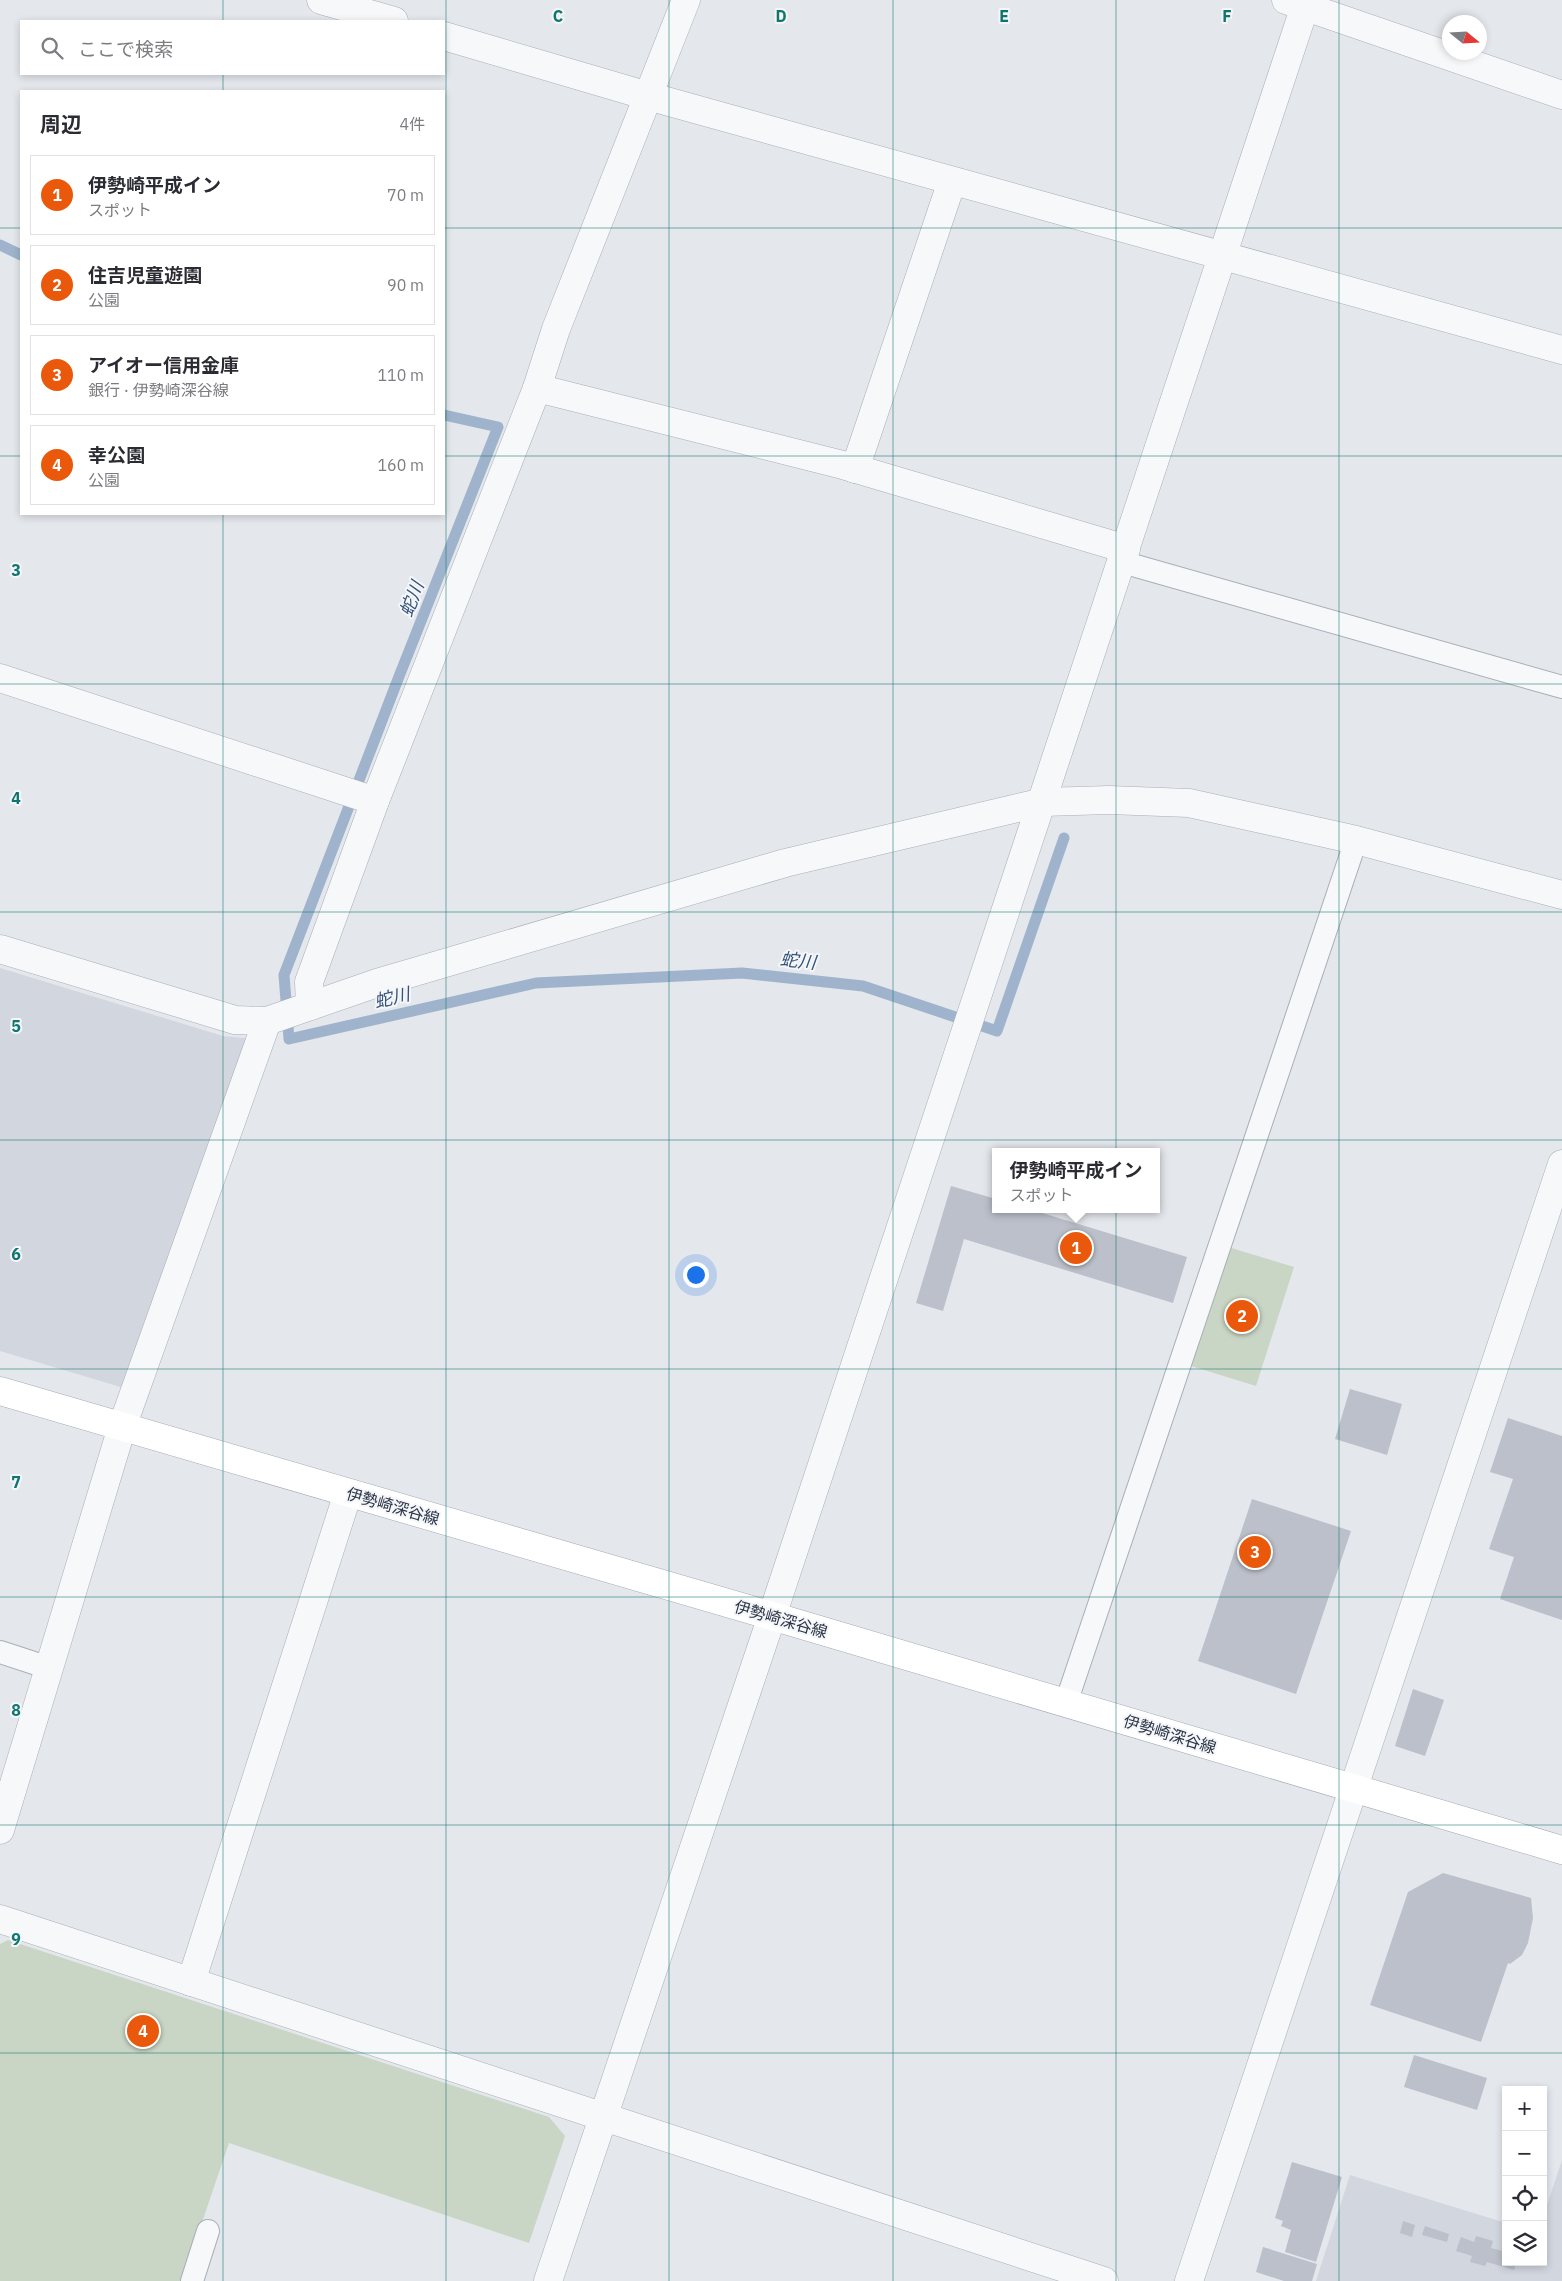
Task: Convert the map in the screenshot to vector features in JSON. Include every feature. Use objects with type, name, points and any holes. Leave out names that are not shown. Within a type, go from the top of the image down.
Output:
[{"type":"main road","name":"伊勢崎深谷線","points":[[0,1391],[772,1616],[1354,1790],[1562,1850]]},
{"type":"street","points":[[321,0],[391,20]]},
{"type":"street","points":[[310,1006],[309,982],[375,801],[537,388],[556,329],[686,0]]},
{"type":"street","points":[[548,2281],[1043,802],[1222,256],[1300,2],[1562,95]]},
{"type":"street","points":[[445,36],[648,96],[1562,350]]},
{"type":"street","points":[[855,469],[952,181]]},
{"type":"street","points":[[537,388],[855,469],[1124,555]]},
{"type":"street","points":[[0,678],[375,801]]},
{"type":"street","points":[[0,949],[235,1020],[268,1020],[377,984],[785,863],[1043,802],[1109,800],[1188,803],[1356,840],[1562,895]]},
{"type":"street","points":[[0,1830],[122,1427],[268,1020]]},
{"type":"street","points":[[1189,2281],[1562,1164]]},
{"type":"street","points":[[191,1982],[348,1493]]},
{"type":"street","points":[[0,1919],[1104,2281]]},
{"type":"lane","points":[[1124,555],[1562,687]]},
{"type":"lane","points":[[1066,1704],[1356,840]]},
{"type":"lane","points":[[0,1652],[49,1668]]},
{"type":"lane","points":[[192,2281],[208,2231]]},
{"type":"shaded area","points":[[0,968],[223,1036],[253,1039],[124,1388],[0,1351]]},
{"type":"shaded area","points":[[1562,2160],[1562,2281],[1316,2281],[1350,2175],[1502,2222],[1502,2266],[1547,2266],[1547,2205]]},
{"type":"green space","points":[[1228,1247],[1294,1267],[1256,1386],[1191,1366]]},
{"type":"green space","points":[[8,1940],[549,2117],[565,2136],[529,2243],[229,2143],[182,2281],[0,2281],[0,1944]]},
{"type":"building","points":[[951,1186],[992,1198],[992,1213],[1042,1213],[1187,1257],[1173,1303],[964,1239],[943,1311],[916,1303]]},
{"type":"building","points":[[1350,1389],[1402,1404],[1387,1455],[1335,1439]]},
{"type":"building","points":[[1508,1418],[1562,1436],[1562,1620],[1500,1599],[1514,1557],[1489,1549],[1513,1479],[1490,1472]]},
{"type":"building","points":[[1252,1499],[1351,1531],[1296,1694],[1198,1661]]},
{"type":"building","points":[[1413,1689],[1444,1700],[1425,1756],[1395,1746]]},
{"type":"building","points":[[1443,1873],[1531,1898],[1533,1918],[1528,1943],[1522,1955],[1510,1964],[1508,1963],[1481,2042],[1370,2005],[1408,1892]]},
{"type":"building","points":[[1414,2055],[1487,2078],[1477,2110],[1404,2087]]},
{"type":"building","points":[[1292,2162],[1342,2177],[1316,2262],[1285,2252],[1291,2230],[1281,2226],[1283,2221],[1275,2218]]},
{"type":"building","points":[[1403,2221],[1415,2225],[1412,2237],[1400,2233]]},
{"type":"building","points":[[1425,2226],[1449,2234],[1447,2242],[1422,2235]]},
{"type":"building","points":[[1476,2236],[1493,2241],[1491,2248],[1502,2251],[1502,2266],[1516,2266],[1514,2270],[1487,2262],[1485,2266],[1470,2262],[1472,2256],[1456,2251],[1461,2237],[1474,2242]]},
{"type":"building","points":[[1263,2247],[1317,2264],[1312,2281],[1284,2281],[1256,2272]]},
{"type":"waterway","name":"蛇川","points":[[0,245],[20,255]]},
{"type":"waterway","name":"蛇川","points":[[445,415],[498,427],[284,975],[289,1039],[536,983],[742,973],[863,986],[997,1031],[1064,838]]},
{"type":"place","name":"伊勢崎平成イン","points":[[1076,1248]]},
{"type":"place","name":"住吉児童遊園","points":[[1242,1316]]},
{"type":"place","name":"アイオー信用金庫","points":[[1255,1552]]},
{"type":"place","name":"幸公園","points":[[143,2031]]}]
